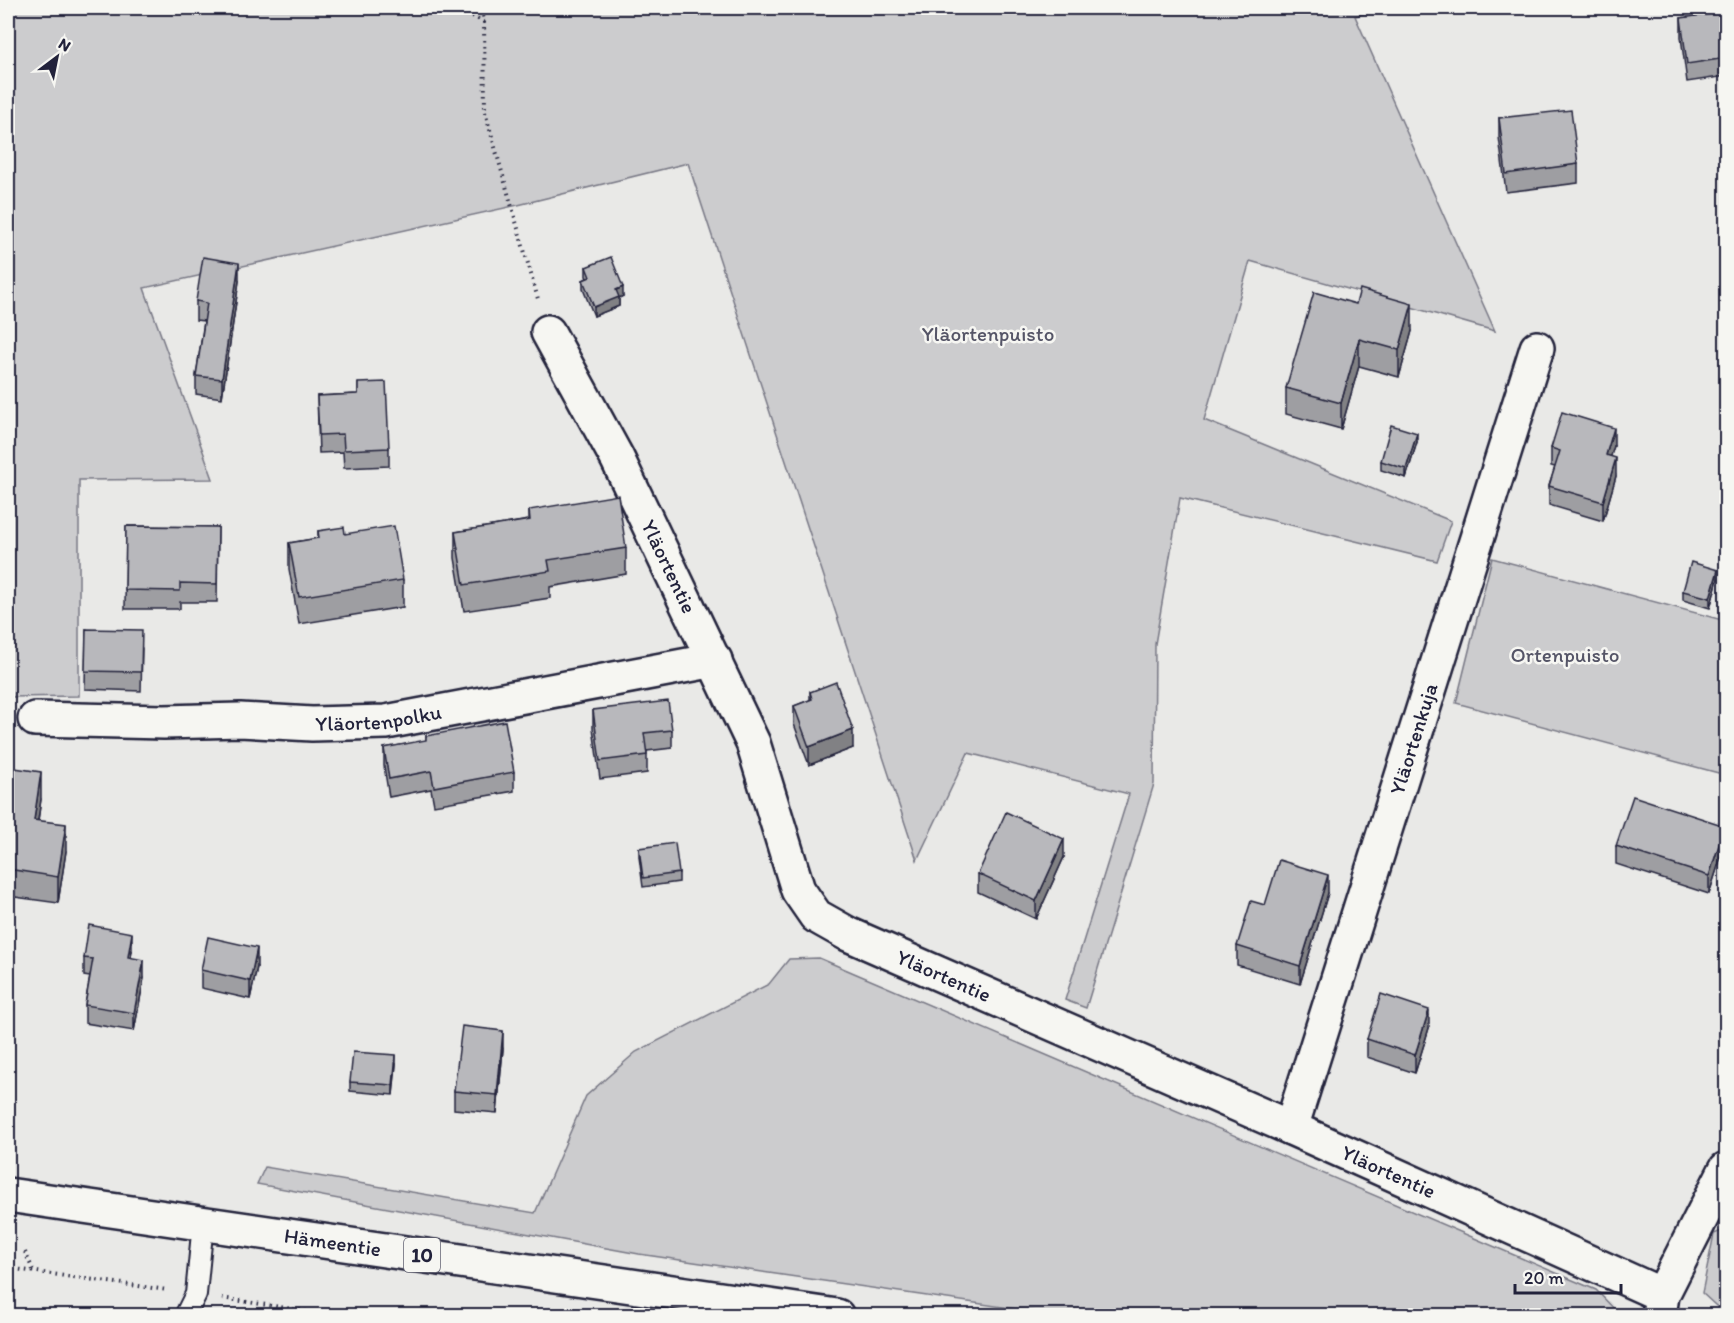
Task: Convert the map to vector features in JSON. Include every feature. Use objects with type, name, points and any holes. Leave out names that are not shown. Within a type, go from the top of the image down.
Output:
[{"type":"main road","name":"Yläortentie","points":[[548,332],[617,458],[753,742],[798,890],[816,916],[848,934],[1291,1128],[1661,1305]]},
{"type":"main road","name":"Yläortenkuja","points":[[1291,1128],[1537,348]]},
{"type":"main road","name":"Yläortenpolku","points":[[35,719],[164,723],[240,720],[312,724],[386,722],[715,660]]},
{"type":"main road","points":[[1661,1305],[1726,1169]]},
{"type":"main road","name":"Hämeentie","points":[[8,1195],[837,1316]]},
{"type":"lane","points":[[185,1316],[196,1294],[203,1223]]},
{"type":"path","points":[[456,8],[484,22]]},
{"type":"path","points":[[482,8],[485,112],[548,332]]},
{"type":"path","points":[[25,1252],[34,1272]]},
{"type":"green space","name":"Yläortenpuisto","points":[[8,8],[1390,8],[1355,16],[1495,331],[1250,261],[1204,420],[1451,521],[1437,561],[1180,498],[1155,644],[1154,784],[1086,1008],[1065,1000],[1129,794],[968,753],[917,860],[688,163],[518,205],[144,288],[213,479],[79,480],[79,696],[8,697]]},
{"type":"green space","name":"Ortenpuisto","points":[[1492,558],[1726,621],[1726,775],[1456,703]]},
{"type":"green space","points":[[819,958],[1596,1290],[1620,1315],[1057,1315],[639,1254],[257,1184],[265,1167],[535,1213],[586,1096],[636,1052],[769,984],[789,959]]},
{"type":"green space","points":[[1726,1229],[1726,1315],[1702,1293],[1714,1234]]},
{"type":"building","points":[[1726,12],[1726,58],[1687,64],[1681,18]]},
{"type":"building","points":[[1571,110],[1578,164],[1506,174],[1499,118]]},
{"type":"building","points":[[203,257],[239,263],[222,379],[196,376],[207,303],[196,301]]},
{"type":"building","points":[[611,257],[623,287],[616,290],[619,297],[594,307],[583,280],[590,277],[586,267]]},
{"type":"building","points":[[1360,289],[1412,304],[1399,350],[1359,339],[1341,403],[1286,388],[1314,292],[1356,304]]},
{"type":"building","points":[[386,382],[389,448],[344,450],[343,434],[319,435],[317,396],[358,394],[358,383]]},
{"type":"building","points":[[1562,412],[1614,428],[1606,455],[1616,458],[1603,502],[1549,486],[1560,451],[1551,448]]},
{"type":"building","points":[[1391,425],[1417,433],[1406,469],[1381,461]]},
{"type":"building","points":[[618,495],[626,548],[548,560],[550,571],[464,585],[455,532],[530,520],[529,510]]},
{"type":"building","points":[[126,526],[218,527],[217,584],[180,583],[180,591],[125,590]]},
{"type":"building","points":[[394,526],[403,580],[299,597],[289,543],[319,538],[318,531],[344,527],[345,534]]},
{"type":"building","points":[[1691,562],[1718,570],[1710,598],[1683,591]]},
{"type":"building","points":[[86,629],[142,630],[141,672],[85,671]]},
{"type":"building","points":[[836,682],[853,730],[809,747],[794,706],[812,699],[810,692]]},
{"type":"building","points":[[668,701],[672,730],[644,733],[647,755],[600,761],[593,710]]},
{"type":"building","points":[[505,721],[514,772],[434,787],[431,771],[389,779],[384,748],[426,740],[426,736]]},
{"type":"building","points":[[8,767],[41,772],[34,820],[66,824],[58,877],[8,869]]},
{"type":"building","points":[[1633,796],[1725,826],[1709,876],[1616,846]]},
{"type":"building","points":[[1006,812],[1064,839],[1036,901],[978,874]]},
{"type":"building","points":[[675,843],[679,873],[643,878],[639,848]]},
{"type":"building","points":[[1279,860],[1328,875],[1300,966],[1237,946],[1251,901],[1265,905]]},
{"type":"building","points":[[89,925],[132,933],[128,957],[144,960],[134,1013],[85,1005],[93,959],[84,958]]},
{"type":"building","points":[[208,937],[257,948],[250,981],[201,970]]},
{"type":"building","points":[[1381,994],[1429,1010],[1415,1055],[1367,1039]]},
{"type":"building","points":[[462,1026],[503,1031],[497,1095],[454,1091]]},
{"type":"building","points":[[353,1052],[396,1055],[393,1085],[350,1082]]}]
